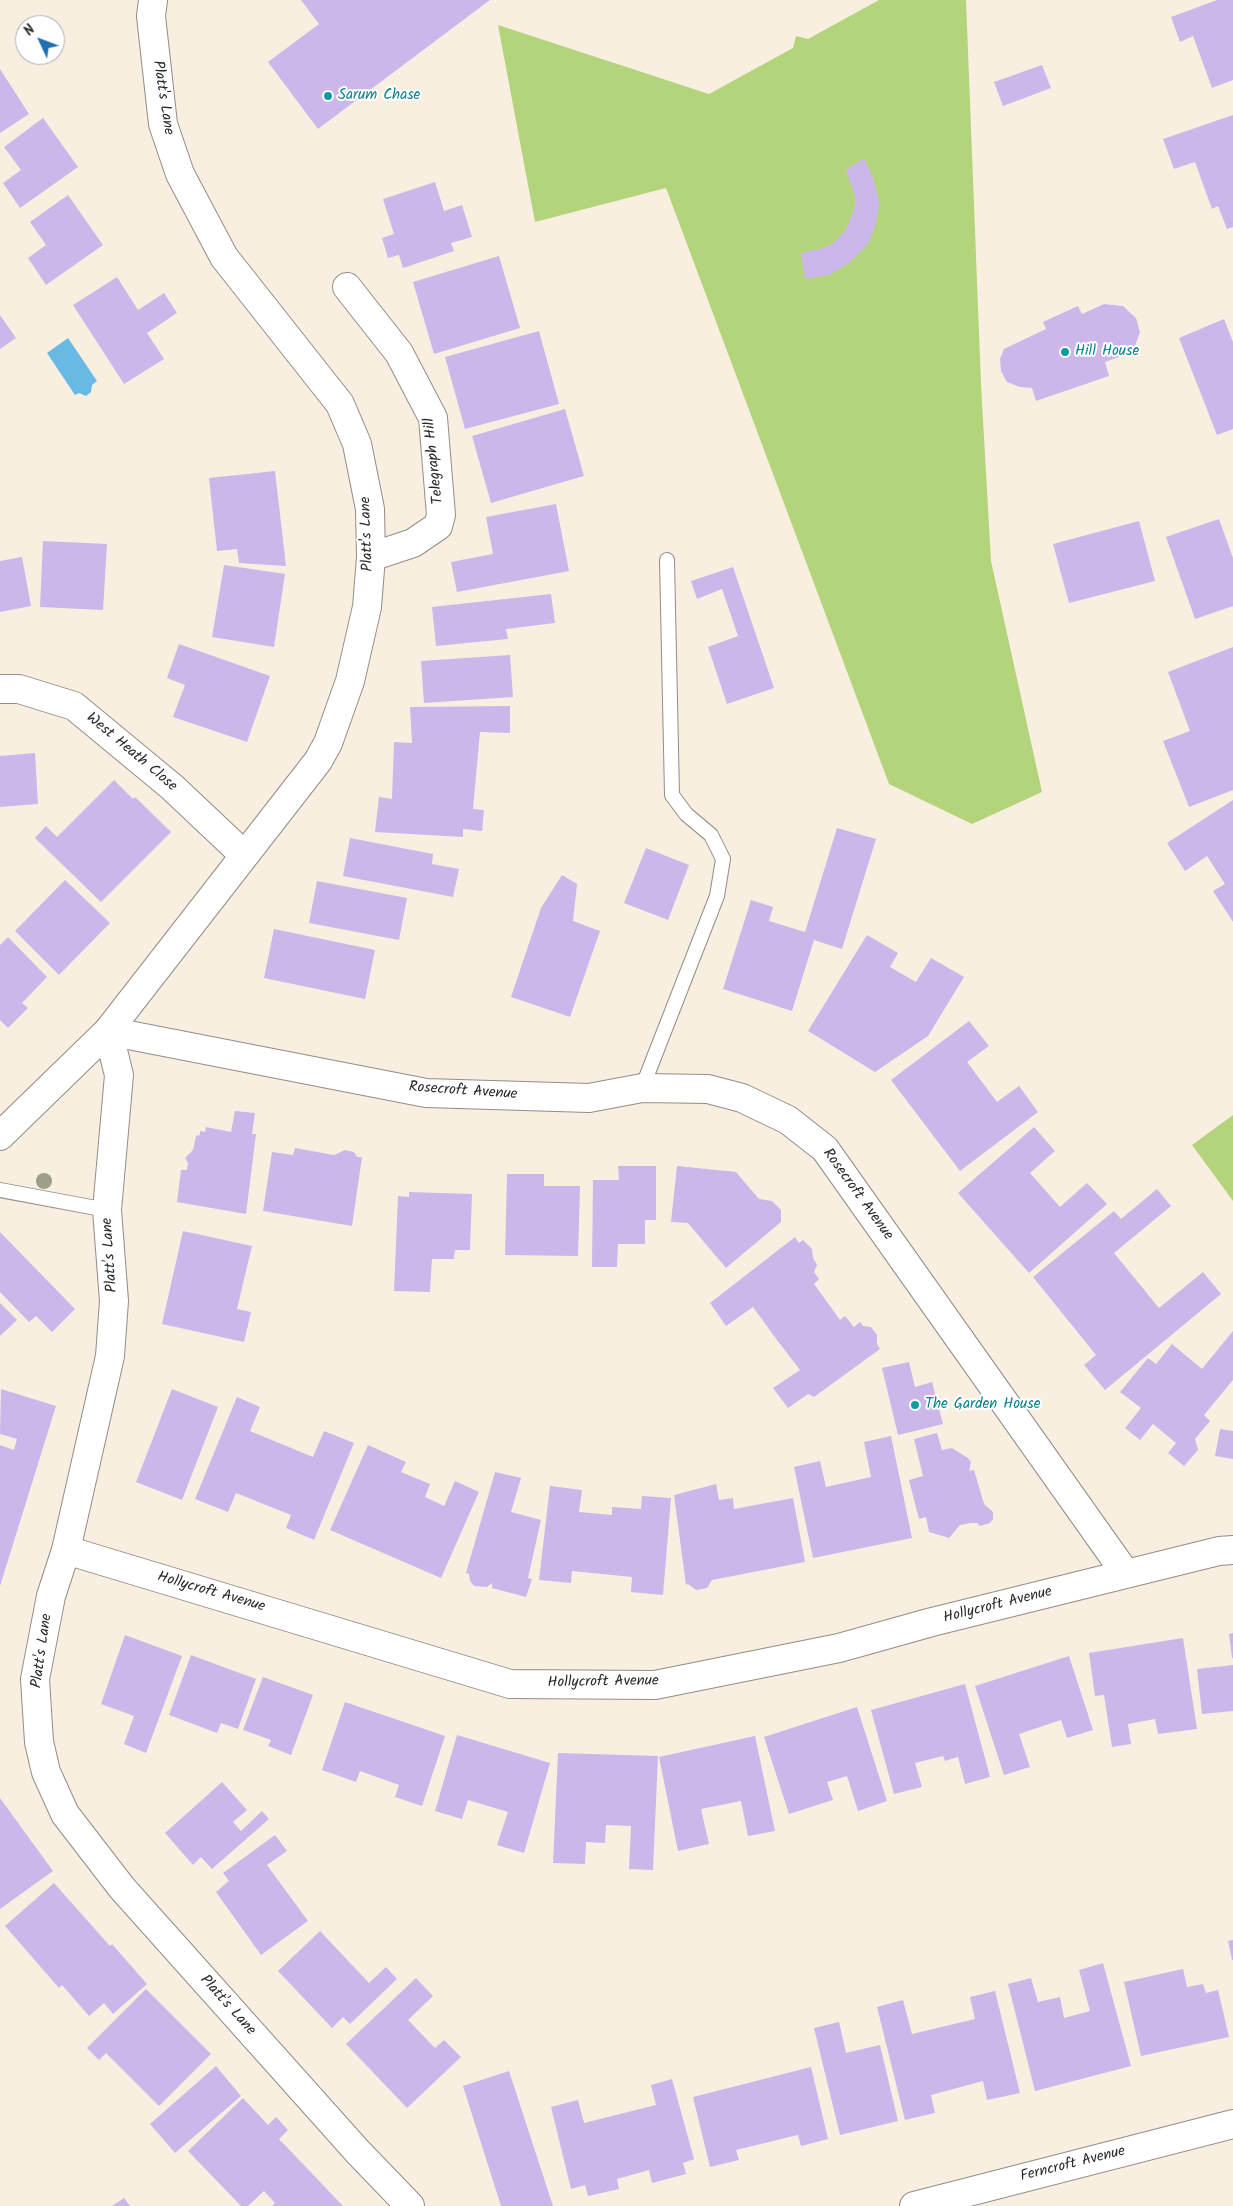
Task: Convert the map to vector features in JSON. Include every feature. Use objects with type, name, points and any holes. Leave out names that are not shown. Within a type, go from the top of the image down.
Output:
[{"type":"street","name":"Platt's Lane","points":[[0,1136],[108,1032],[243,854],[318,760],[328,743],[350,681],[367,607],[371,556],[370,509],[358,444],[340,404],[224,257],[180,174],[163,124],[149,5]]},
{"type":"street","name":"Telegraph Hill","points":[[347,287],[399,353],[433,418],[441,515],[438,526],[412,543],[371,556]]},
{"type":"street","name":"West Heath Close","points":[[0,689],[19,689],[74,706],[172,787],[243,854]]},
{"type":"street","name":"Platt's Lane","points":[[108,1032],[119,1075],[107,1210],[114,1301],[110,1356],[66,1550],[51,1596],[35,1680],[39,1742],[46,1772],[65,1814],[122,1888],[358,2152],[410,2206]]},
{"type":"street","name":"Rosecroft Avenue","points":[[108,1032],[426,1093],[589,1098],[642,1088],[708,1089],[742,1098],[788,1120],[825,1149],[1126,1574]]},
{"type":"street","name":"Hollycroft Avenue","points":[[66,1550],[510,1684],[655,1685],[839,1648],[932,1622],[1219,1551],[1233,1550]]},
{"type":"street","name":"Ferncroft Avenue","points":[[914,2206],[1233,2124]]},
{"type":"lane","points":[[642,1088],[718,896],[723,859],[711,835],[686,814],[672,795],[667,560]]},
{"type":"lane","points":[[0,1190],[107,1210]]},
{"type":"green space","points":[[879,0],[966,0],[981,384],[991,561],[1042,792],[972,824],[889,784],[666,188],[535,222],[498,25],[709,94],[793,48],[796,36],[808,39]]},
{"type":"green space","points":[[1233,1115],[1233,1201],[1192,1145]]},
{"type":"water","points":[[68,338],[97,381],[92,385],[91,392],[86,396],[79,393],[75,395],[47,353]]},
{"type":"building","name":"Sarum Chase","points":[[301,0],[490,0],[318,129],[268,62],[319,24]]},
{"type":"building","points":[[1217,0],[1233,0],[1233,80],[1212,88],[1193,36],[1180,42],[1171,17]]},
{"type":"building","points":[[1042,65],[1051,88],[1003,106],[994,82]]},
{"type":"building","points":[[0,69],[29,114],[0,133]]},
{"type":"building","points":[[1233,115],[1233,227],[1227,229],[1218,206],[1212,209],[1195,162],[1174,169],[1163,139]]},
{"type":"building","points":[[43,118],[78,167],[20,208],[3,183],[21,170],[4,147]]},
{"type":"building","points":[[864,158],[874,180],[879,203],[876,224],[868,244],[849,263],[829,275],[805,279],[801,253],[824,248],[833,243],[845,231],[853,213],[856,199],[846,170]]},
{"type":"building","points":[[435,182],[444,211],[462,205],[472,237],[451,243],[454,251],[403,268],[399,255],[388,258],[382,238],[394,234],[383,199]]},
{"type":"building","points":[[68,195],[103,245],[46,285],[28,258],[46,245],[30,222]]},
{"type":"building","points":[[499,256],[520,328],[434,354],[413,282]]},
{"type":"building","points":[[117,277],[138,310],[164,293],[177,313],[147,333],[164,359],[124,384],[73,305]]},
{"type":"building","name":"Hill House","points":[[1104,304],[1123,306],[1136,318],[1140,332],[1134,349],[1105,362],[1109,376],[1036,401],[1032,388],[1020,387],[1007,382],[1001,371],[1000,359],[1004,349],[1046,329],[1043,322],[1078,306],[1082,314]]},
{"type":"building","points":[[0,315],[16,338],[0,349]]},
{"type":"building","points":[[1224,319],[1233,342],[1233,429],[1217,435],[1179,338]]},
{"type":"building","points":[[539,331],[559,404],[465,429],[445,357]]},
{"type":"building","points":[[565,409],[584,476],[491,503],[472,436]]},
{"type":"building","points":[[275,471],[286,566],[239,563],[237,549],[217,551],[209,478]]},
{"type":"building","points":[[556,504],[569,571],[457,592],[451,562],[493,554],[486,517]]},
{"type":"building","points":[[1219,519],[1233,558],[1233,606],[1195,619],[1166,537]]},
{"type":"building","points":[[1139,521],[1155,581],[1069,603],[1053,544]]},
{"type":"building","points":[[43,541],[107,544],[103,610],[40,607]]},
{"type":"building","points":[[22,557],[31,606],[0,612],[0,561]]},
{"type":"building","points":[[224,565],[285,574],[274,647],[212,637]]},
{"type":"building","points":[[733,567],[774,688],[727,704],[708,647],[738,636],[722,589],[697,599],[691,581]]},
{"type":"building","points":[[551,594],[555,623],[506,629],[508,639],[436,646],[432,607]]},
{"type":"building","points":[[179,644],[270,676],[247,742],[173,717],[185,685],[167,678]]},
{"type":"building","points":[[1233,647],[1233,790],[1189,807],[1163,741],[1190,731],[1168,672]]},
{"type":"building","points":[[510,655],[513,697],[424,703],[421,661]]},
{"type":"building","points":[[510,706],[510,733],[480,732],[473,809],[484,810],[482,831],[463,829],[463,837],[375,832],[379,797],[392,799],[394,742],[412,743],[410,707]]},
{"type":"building","points":[[35,753],[38,804],[0,807],[0,756]]},
{"type":"building","points":[[114,780],[133,799],[135,797],[171,832],[101,902],[35,838],[46,826],[57,837]]},
{"type":"building","points":[[1233,800],[1233,922],[1213,891],[1225,884],[1207,856],[1185,871],[1167,843]]},
{"type":"building","points":[[837,828],[876,839],[842,949],[814,940],[792,1011],[723,989],[751,900],[773,907],[769,921],[805,932]]},
{"type":"building","points":[[350,838],[433,854],[432,864],[459,869],[453,897],[343,876]]},
{"type":"building","points":[[646,848],[689,865],[668,920],[624,903]]},
{"type":"building","points":[[562,875],[577,884],[573,921],[600,931],[570,1017],[511,997],[541,908]]},
{"type":"building","points":[[65,880],[110,923],[59,975],[15,931]]},
{"type":"building","points":[[317,881],[407,898],[399,940],[309,923]]},
{"type":"building","points":[[274,929],[375,950],[365,999],[264,978]]},
{"type":"building","points":[[867,935],[898,953],[890,967],[916,982],[931,958],[964,977],[928,1036],[875,1072],[808,1031]]},
{"type":"building","points":[[8,937],[47,977],[22,1003],[28,1008],[8,1028],[0,1020],[0,945]]},
{"type":"building","points":[[969,1021],[989,1046],[967,1062],[997,1102],[1019,1086],[1038,1112],[960,1171],[891,1080]]},
{"type":"building","points":[[235,1111],[255,1113],[252,1134],[256,1134],[246,1214],[177,1202],[181,1170],[187,1170],[188,1163],[185,1158],[193,1150],[196,1136],[200,1135],[200,1131],[205,1132],[206,1127],[231,1132]]},
{"type":"building","points":[[1034,1127],[1055,1151],[1030,1173],[1060,1207],[1087,1183],[1107,1204],[1029,1273],[958,1193]]},
{"type":"building","points":[[295,1148],[334,1155],[345,1150],[354,1152],[357,1157],[362,1157],[352,1226],[263,1211],[272,1152],[293,1155]]},
{"type":"building","points":[[618,1166],[656,1166],[656,1220],[645,1220],[645,1244],[618,1244],[617,1267],[592,1267],[593,1180],[619,1180]]},
{"type":"building","points":[[677,1166],[736,1172],[759,1199],[772,1201],[781,1210],[781,1222],[726,1268],[688,1223],[671,1222]]},
{"type":"building","points":[[507,1174],[544,1174],[544,1186],[580,1186],[578,1256],[505,1255]]},
{"type":"building","points":[[1157,1189],[1171,1206],[1114,1253],[1159,1308],[1203,1272],[1221,1294],[1105,1390],[1084,1365],[1096,1355],[1033,1277],[1114,1211],[1121,1219]]},
{"type":"building","points":[[409,1192],[472,1194],[470,1250],[455,1250],[454,1259],[432,1259],[430,1292],[394,1291],[398,1196],[409,1197]]},
{"type":"building","points":[[183,1231],[252,1246],[237,1309],[251,1312],[244,1342],[162,1324]]},
{"type":"building","points":[[0,1232],[75,1309],[52,1332],[36,1316],[29,1322],[0,1292]]},
{"type":"building","points":[[795,1237],[799,1243],[803,1240],[812,1249],[813,1258],[817,1265],[814,1272],[819,1279],[814,1284],[840,1320],[845,1316],[854,1327],[860,1322],[863,1326],[871,1327],[877,1335],[877,1344],[880,1349],[814,1397],[808,1394],[788,1408],[773,1388],[800,1370],[753,1307],[726,1326],[710,1303]]},
{"type":"building","points":[[0,1303],[17,1320],[0,1336]]},
{"type":"building","points":[[1233,1331],[1233,1380],[1204,1415],[1210,1421],[1195,1439],[1198,1450],[1184,1466],[1168,1453],[1176,1443],[1153,1424],[1140,1440],[1125,1428],[1141,1408],[1120,1392],[1148,1358],[1156,1364],[1172,1344],[1202,1369]]},
{"type":"building","name":"The Garden House","points":[[909,1362],[915,1387],[932,1382],[943,1424],[898,1435],[882,1368]]},
{"type":"building","points":[[1,1389],[56,1406],[0,1586],[0,1445],[14,1450],[17,1439],[0,1434]]},
{"type":"building","points":[[172,1389],[218,1407],[182,1500],[136,1482]]},
{"type":"building","points":[[237,1397],[260,1407],[250,1431],[313,1457],[324,1431],[354,1443],[314,1540],[286,1528],[291,1515],[236,1493],[228,1512],[195,1499]]},
{"type":"building","points":[[1220,1429],[1233,1431],[1233,1459],[1215,1456]]},
{"type":"building","points":[[937,1433],[942,1450],[952,1448],[971,1462],[969,1471],[974,1470],[984,1504],[993,1512],[993,1519],[990,1523],[980,1526],[977,1523],[960,1525],[949,1538],[929,1532],[926,1517],[919,1519],[909,1480],[923,1476],[914,1439]]},
{"type":"building","points":[[891,1436],[912,1538],[813,1558],[794,1467],[820,1461],[826,1487],[871,1477],[864,1442]]},
{"type":"building","points":[[368,1445],[406,1462],[401,1472],[430,1484],[425,1497],[444,1506],[455,1481],[479,1492],[441,1578],[330,1530]]},
{"type":"building","points":[[495,1472],[521,1478],[511,1512],[541,1520],[528,1578],[532,1579],[526,1597],[492,1588],[492,1583],[487,1587],[474,1586],[470,1581],[469,1574],[466,1573]]},
{"type":"building","points":[[716,1484],[719,1500],[733,1498],[734,1509],[793,1498],[805,1562],[712,1580],[707,1588],[696,1590],[688,1584],[686,1585],[674,1495]]},
{"type":"building","points":[[550,1486],[582,1490],[579,1512],[612,1515],[612,1507],[641,1509],[642,1496],[671,1498],[663,1595],[631,1592],[632,1577],[572,1571],[571,1583],[539,1580]]},
{"type":"building","points":[[1233,1633],[1233,1658],[1232,1658],[1229,1634]]},
{"type":"building","points":[[125,1635],[182,1656],[146,1753],[124,1744],[134,1716],[101,1704]]},
{"type":"building","points":[[1183,1638],[1197,1729],[1158,1734],[1155,1719],[1128,1724],[1131,1744],[1112,1747],[1104,1695],[1095,1696],[1089,1653]]},
{"type":"building","points":[[191,1655],[256,1679],[238,1729],[221,1723],[217,1733],[169,1715]]},
{"type":"building","points":[[1069,1656],[1093,1730],[1067,1738],[1061,1720],[1019,1734],[1030,1767],[1004,1775],[975,1686]]},
{"type":"building","points":[[1233,1665],[1233,1711],[1202,1714],[1197,1669]]},
{"type":"building","points":[[263,1677],[313,1695],[291,1755],[268,1746],[271,1740],[243,1730]]},
{"type":"building","points":[[965,1684],[990,1777],[965,1784],[958,1757],[945,1761],[943,1756],[915,1763],[922,1787],[894,1794],[871,1710]]},
{"type":"building","points":[[345,1702],[445,1736],[422,1806],[395,1797],[399,1785],[360,1771],[356,1782],[322,1770]]},
{"type":"building","points":[[857,1707],[887,1801],[858,1811],[847,1776],[827,1782],[833,1800],[789,1814],[764,1737]]},
{"type":"building","points":[[457,1735],[550,1763],[524,1853],[497,1845],[508,1812],[468,1800],[462,1819],[435,1811]]},
{"type":"building","points":[[755,1736],[775,1831],[748,1836],[741,1801],[701,1809],[709,1844],[678,1851],[659,1757]]},
{"type":"building","points":[[558,1753],[658,1756],[653,1870],[629,1869],[631,1826],[606,1825],[605,1843],[586,1842],[585,1864],[553,1863]]},
{"type":"building","points":[[222,1782],[247,1810],[233,1822],[241,1831],[262,1811],[269,1819],[212,1869],[201,1857],[193,1865],[165,1833]]},
{"type":"building","points":[[0,1798],[53,1871],[0,1909]]},
{"type":"building","points":[[275,1835],[287,1851],[267,1865],[308,1921],[261,1955],[216,1892],[229,1881],[223,1873]]},
{"type":"building","points":[[54,1883],[147,1984],[113,2014],[104,2003],[89,2016],[62,1985],[59,1988],[5,1926]]},
{"type":"building","points":[[320,1931],[369,1983],[386,1967],[397,1979],[350,2024],[343,2017],[332,2028],[278,1971]]},
{"type":"building","points":[[1233,1940],[1233,1960],[1232,1960],[1228,1941]]},
{"type":"building","points":[[1103,1963],[1131,2066],[1035,2091],[1008,1984],[1031,1978],[1038,2002],[1060,1997],[1064,2018],[1090,2011],[1079,1970]]},
{"type":"building","points":[[1183,1969],[1187,1987],[1203,1984],[1206,1993],[1218,1990],[1229,2037],[1141,2056],[1124,1982]]},
{"type":"building","points":[[416,1978],[433,1996],[408,2020],[435,2048],[444,2040],[461,2057],[407,2108],[346,2044]]},
{"type":"building","points":[[146,1989],[211,2054],[159,2106],[106,2053],[99,2060],[87,2048]]},
{"type":"building","points":[[995,1991],[1020,2093],[987,2100],[983,2081],[931,2095],[935,2113],[905,2120],[877,2007],[903,2000],[912,2034],[975,2019],[970,1997]]},
{"type":"building","points":[[839,2022],[846,2053],[880,2045],[898,2121],[840,2135],[814,2028]]},
{"type":"building","points":[[216,2066],[241,2096],[175,2153],[150,2124]]},
{"type":"building","points":[[811,2067],[828,2139],[801,2146],[798,2135],[736,2150],[739,2160],[710,2167],[693,2097]]},
{"type":"building","points":[[509,2071],[553,2206],[501,2206],[463,2086]]},
{"type":"building","points":[[672,2079],[694,2159],[683,2163],[686,2174],[652,2183],[649,2170],[617,2179],[619,2189],[588,2196],[585,2185],[571,2189],[551,2107],[578,2100],[584,2123],[656,2105],[651,2085]]},
{"type":"building","points":[[243,2098],[268,2125],[276,2117],[288,2130],[279,2139],[343,2206],[272,2206],[275,2203],[264,2191],[248,2206],[241,2206],[188,2151]]},
{"type":"building","points":[[124,2198],[130,2206],[112,2206]]},
{"type":"place","name":"Sarum Chase","points":[[328,96]]},
{"type":"place","name":"Hill House","points":[[1065,352]]},
{"type":"place","name":"The Garden House","points":[[915,1405]]}]
